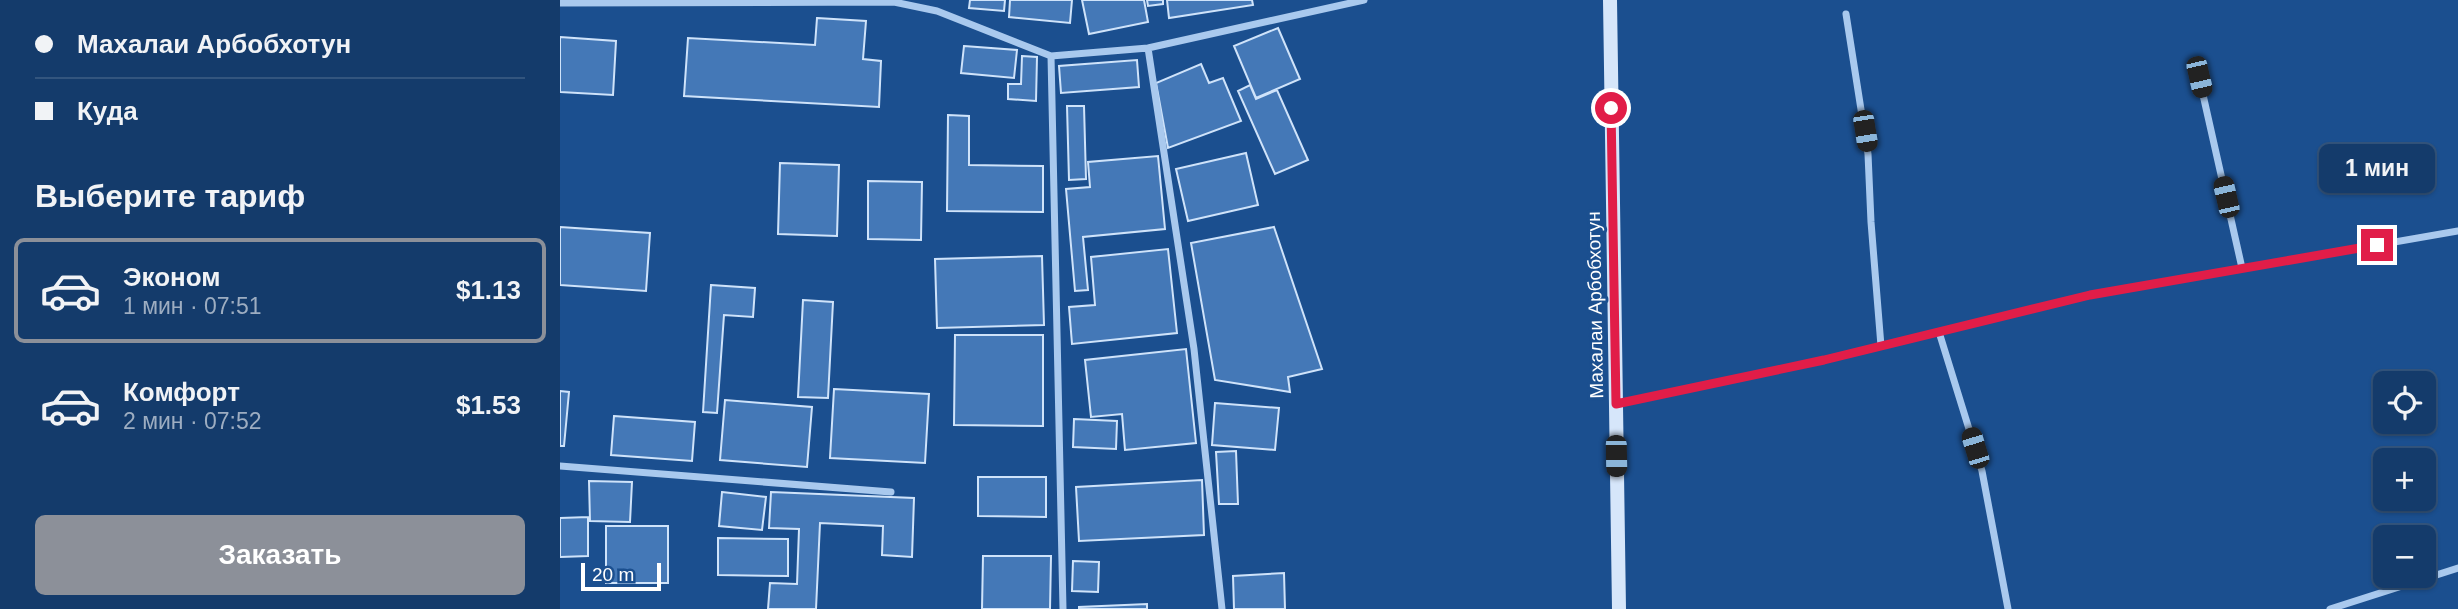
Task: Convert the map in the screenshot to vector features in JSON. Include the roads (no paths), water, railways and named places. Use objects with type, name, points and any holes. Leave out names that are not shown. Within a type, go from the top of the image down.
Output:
[{"type":"street","points":[[560,3],[894,2],[937,11],[1051,56],[1148,48],[1364,0]]},
{"type":"street","name":"Махалаи Арбобхотун","points":[[1610,0],[1619,609]]},
{"type":"street","points":[[1846,13],[1868,154],[1881,346]]},
{"type":"street","points":[[1148,48],[1194,349],[1222,609]]},
{"type":"street","points":[[1051,56],[1063,609]]},
{"type":"street","points":[[2199,77],[2242,268]]},
{"type":"street","points":[[1616,404],[1881,346],[2090,295],[2458,231]]},
{"type":"street","points":[[1939,332],[1982,471],[2008,609]]},
{"type":"street","points":[[560,466],[891,492]]},
{"type":"street","points":[[2330,609],[2458,568]]}]
